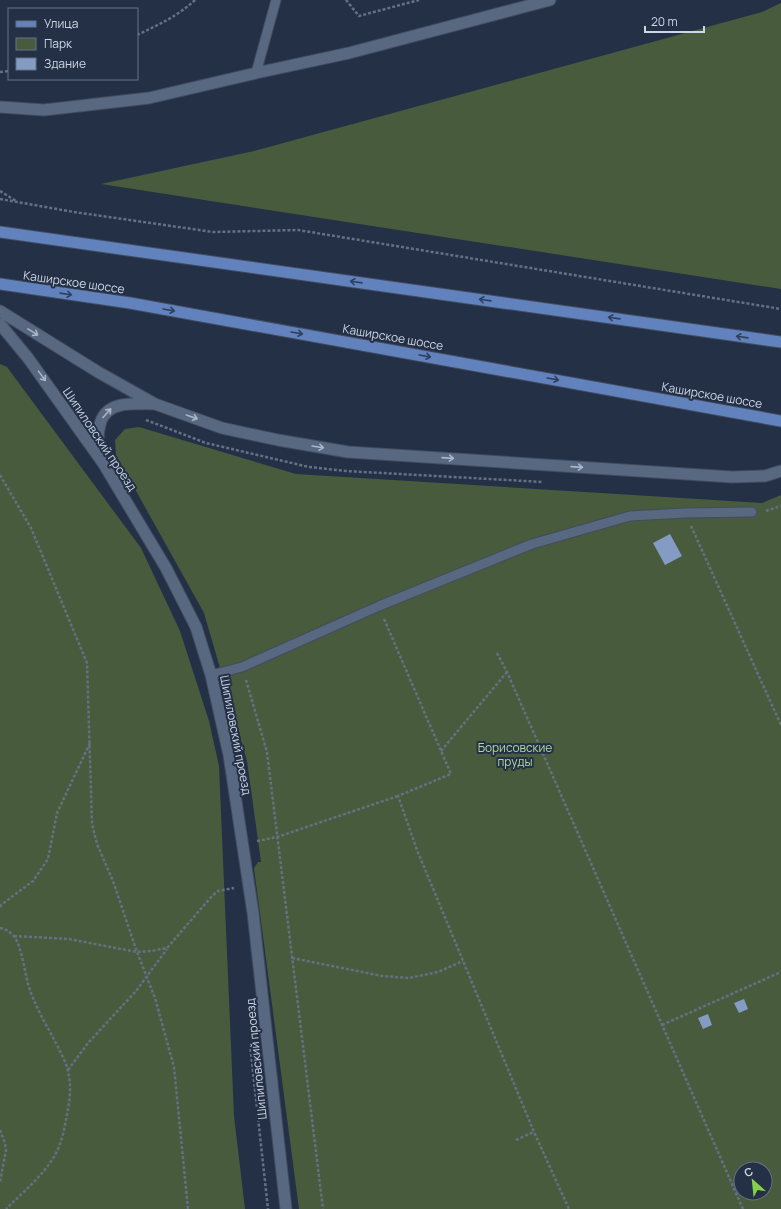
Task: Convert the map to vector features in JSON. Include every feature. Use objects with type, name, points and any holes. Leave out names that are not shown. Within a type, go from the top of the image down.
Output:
[{"type":"main road","points":[[0,107],[44,110],[149,98],[349,53],[550,0]]},
{"type":"main road","points":[[0,232],[781,342]]},
{"type":"main road","name":"Каширское шоссе","points":[[0,284],[130,303],[781,420]]},
{"type":"main road","points":[[0,312],[98,372],[155,404],[222,428],[278,440],[348,452],[732,477],[765,476],[781,471]]},
{"type":"main road","name":"Шипиловский проезд","points":[[0,324],[28,358],[103,463],[166,568],[196,627],[211,675],[229,755],[253,914],[286,1209]]},
{"type":"main road","points":[[103,463],[98,439],[99,428],[104,415],[111,408],[128,404],[155,404]]},
{"type":"lane","points":[[256,73],[276,0]]},
{"type":"lane","points":[[211,675],[242,666],[379,606],[532,544],[630,516],[752,512]]},
{"type":"path","points":[[138,35],[172,18],[195,0]]},
{"type":"path","points":[[346,0],[359,16],[419,0]]},
{"type":"path","points":[[0,191],[18,202]]},
{"type":"path","points":[[0,199],[74,212],[213,232],[298,230],[781,309]]},
{"type":"path","points":[[0,475],[31,528],[87,663],[92,824],[97,844],[113,881],[137,952],[155,998],[174,1067],[188,1209]]},
{"type":"path","points":[[685,513],[781,725]]},
{"type":"path","points":[[277,837],[398,796],[451,774],[379,606]]},
{"type":"path","points":[[497,653],[507,672],[743,1209]]},
{"type":"path","points":[[242,666],[267,752],[324,1209]]},
{"type":"path","points":[[441,752],[507,672]]},
{"type":"path","points":[[0,907],[33,881],[48,859],[57,812],[90,741]]},
{"type":"path","points":[[398,796],[417,850],[534,1132],[568,1209]]},
{"type":"path","points":[[233,881],[235,896]]},
{"type":"path","points":[[68,1070],[88,1042],[136,991],[167,948],[212,896],[218,891],[234,888]]},
{"type":"path","points":[[0,928],[6,929],[14,936],[18,945],[29,989],[65,1063],[70,1078],[70,1097],[63,1134],[55,1155],[36,1180],[6,1209]]},
{"type":"path","points":[[14,936],[69,939],[137,952],[167,948]]},
{"type":"path","points":[[292,958],[382,976],[409,978],[438,972],[464,962]]},
{"type":"path","points":[[662,1025],[781,972]]},
{"type":"path","points":[[250,1037],[268,1209]]},
{"type":"path","points":[[0,1130],[6,1150],[0,1182]]},
{"type":"path","points":[[516,1140],[534,1132]]},
{"type":"green space","points":[[781,3],[781,289],[101,184],[254,151],[762,12]]},
{"type":"green space","points":[[0,364],[7,367],[141,548],[180,631],[209,721],[219,766],[234,1116],[245,1209],[0,1209]]},
{"type":"green space","name":"Борисовские пруды","points":[[139,427],[296,474],[762,503],[781,495],[781,1209],[299,1209],[254,868],[258,862],[261,862],[247,761],[204,613],[116,455],[115,440],[125,429]]},
{"type":"building","points":[[670,534],[682,556],[665,565],[653,543]]},
{"type":"building","points":[[744,999],[748,1009],[739,1013],[734,1003]]},
{"type":"building","points":[[708,1014],[712,1025],[703,1029],[698,1018]]}]
